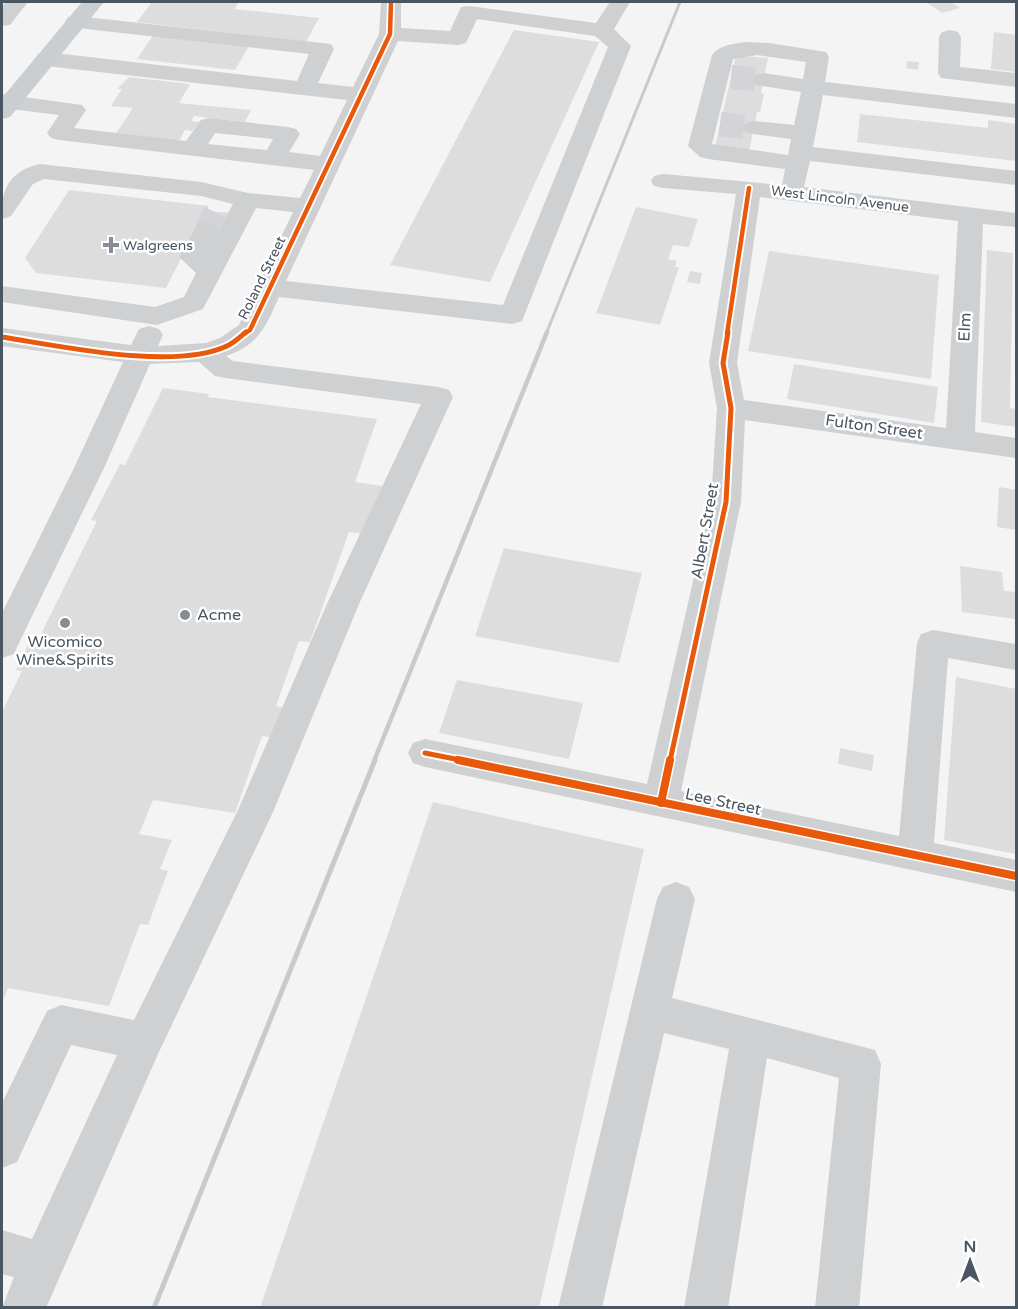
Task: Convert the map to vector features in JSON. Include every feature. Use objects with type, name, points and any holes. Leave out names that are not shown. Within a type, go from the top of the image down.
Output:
[{"type":"main road","points":[[4,105],[93,2]]},
{"type":"street","points":[[2,20],[17,2]]},
{"type":"street","name":"Roland Street","points":[[2,337],[113,353],[141,354],[204,352],[226,347],[250,330],[390,34],[391,2]]},
{"type":"street","points":[[602,30],[620,2]]},
{"type":"street","points":[[270,288],[512,315],[620,46],[602,30],[469,12],[458,38],[390,34]]},
{"type":"street","points":[[76,22],[323,49],[304,89]]},
{"type":"street","points":[[950,37],[949,73],[1017,80]]},
{"type":"street","points":[[792,193],[800,150],[813,87],[818,57],[749,49],[732,51],[723,55],[725,76],[713,123],[700,146],[708,152],[800,150],[1017,178]]},
{"type":"street","points":[[45,59],[362,95]]},
{"type":"street","points":[[764,81],[1017,111]]},
{"type":"street","points":[[4,105],[74,110],[59,133],[329,164]]},
{"type":"street","points":[[754,128],[800,150]]},
{"type":"street","points":[[2,211],[9,175],[40,171],[201,189],[246,203]]},
{"type":"street","name":"West Lincoln Avenue","points":[[663,181],[750,188],[1017,220]]},
{"type":"street","name":"Albert Street","points":[[660,803],[726,502],[731,408],[723,363],[750,188]]},
{"type":"street","points":[[2,294],[157,316],[194,303],[246,203]]},
{"type":"street","points":[[211,272],[192,257],[217,207],[246,203],[309,206]]},
{"type":"street","name":"Elm","points":[[960,439],[971,216]]},
{"type":"street","points":[[2,645],[89,468],[157,316]]},
{"type":"street","points":[[23,1308],[144,1041],[255,812],[343,604],[438,398],[225,369],[204,352]]},
{"type":"street","name":"Fulton Street","points":[[731,408],[1017,448]]},
{"type":"street","points":[[915,855],[933,643],[1017,657]]},
{"type":"street","name":"Lee Street","points":[[425,753],[1017,876]]},
{"type":"street","points":[[580,1308],[676,899]]},
{"type":"street","points":[[650,1011],[861,1064],[837,1308]]},
{"type":"street","points":[[2,1147],[62,1024],[144,1041]]},
{"type":"street","points":[[706,1308],[751,1035]]},
{"type":"street","points":[[2,1252],[43,1264]]},
{"type":"building","points":[[152,2],[239,2],[234,9],[319,18],[306,42],[137,22]]},
{"type":"building","points":[[926,2],[951,2],[960,8],[942,13]]},
{"type":"building","points":[[514,30],[599,42],[490,282],[390,265]]},
{"type":"building","points":[[994,32],[1016,35],[1016,72],[991,69]]},
{"type":"building","points":[[154,34],[251,43],[235,70],[137,59]]},
{"type":"building","points":[[736,55],[768,58],[761,93],[764,94],[760,112],[757,112],[749,151],[715,147]]},
{"type":"building","points":[[907,61],[919,62],[918,70],[906,68]]},
{"type":"building","points":[[129,77],[190,84],[179,103],[251,110],[245,122],[194,116],[191,121],[200,122],[192,131],[185,130],[178,143],[115,135],[133,108],[111,106],[122,89],[117,89]]},
{"type":"building","points":[[860,114],[988,128],[988,120],[1016,124],[1016,161],[857,142]]},
{"type":"building","name":"Walgreens","points":[[69,190],[209,206],[206,211],[233,213],[224,232],[196,229],[166,288],[36,273],[25,258]]},
{"type":"building","points":[[636,207],[698,219],[689,247],[673,245],[668,259],[677,261],[675,267],[679,267],[660,325],[596,313]]},
{"type":"building","points":[[987,250],[1013,253],[1010,408],[1016,409],[1016,427],[981,422]]},
{"type":"building","points":[[769,251],[939,275],[931,379],[748,351]]},
{"type":"building","points":[[690,271],[702,273],[700,284],[687,282]]},
{"type":"building","points":[[794,364],[938,387],[934,423],[787,399]]},
{"type":"building","name":"Acme","points":[[163,388],[209,394],[208,397],[377,419],[355,482],[382,486],[365,534],[349,532],[310,642],[299,641],[276,706],[286,708],[275,738],[262,736],[235,813],[153,800],[139,834],[172,840],[160,869],[168,871],[148,925],[140,924],[109,1006],[8,988],[2,1002],[2,712],[22,671],[16,670],[31,639],[38,640],[97,521],[91,520],[120,464],[125,465]]},
{"type":"building","points":[[999,487],[1016,490],[1016,530],[997,527]]},
{"type":"building","points":[[504,548],[642,573],[619,663],[475,636]]},
{"type":"building","points":[[960,566],[1002,572],[1004,591],[1016,592],[1016,619],[962,612]]},
{"type":"building","points":[[956,677],[1016,689],[1016,854],[944,840]]},
{"type":"building","points":[[457,680],[583,703],[569,759],[439,733]]},
{"type":"building","points":[[840,748],[874,755],[872,771],[838,764]]},
{"type":"building","points":[[433,802],[644,849],[539,1308],[260,1308]]},
{"type":"tunnel","points":[[731,77],[764,80]]},
{"type":"tunnel","points":[[720,124],[754,128]]},
{"type":"tunnel","points":[[206,230],[215,212]]},
{"type":"railway","points":[[546,334],[680,2]]},
{"type":"railway","points":[[374,761],[547,332]]},
{"type":"railway","points":[[154,1308],[375,760]]},
{"type":"cycle path","points":[[2,337],[117,353],[180,355],[207,353],[227,346],[250,330],[390,34],[391,2]]},
{"type":"cycle path","points":[[661,803],[726,502],[731,408],[723,363],[749,188]]},
{"type":"cycle path","points":[[425,753],[1016,876]]},
{"type":"place","name":"Walgreens","points":[[111,245]]},
{"type":"place","name":"Acme","points":[[185,615]]},
{"type":"place","name":"Wicomico Wine&Spirits","points":[[65,623]]}]
